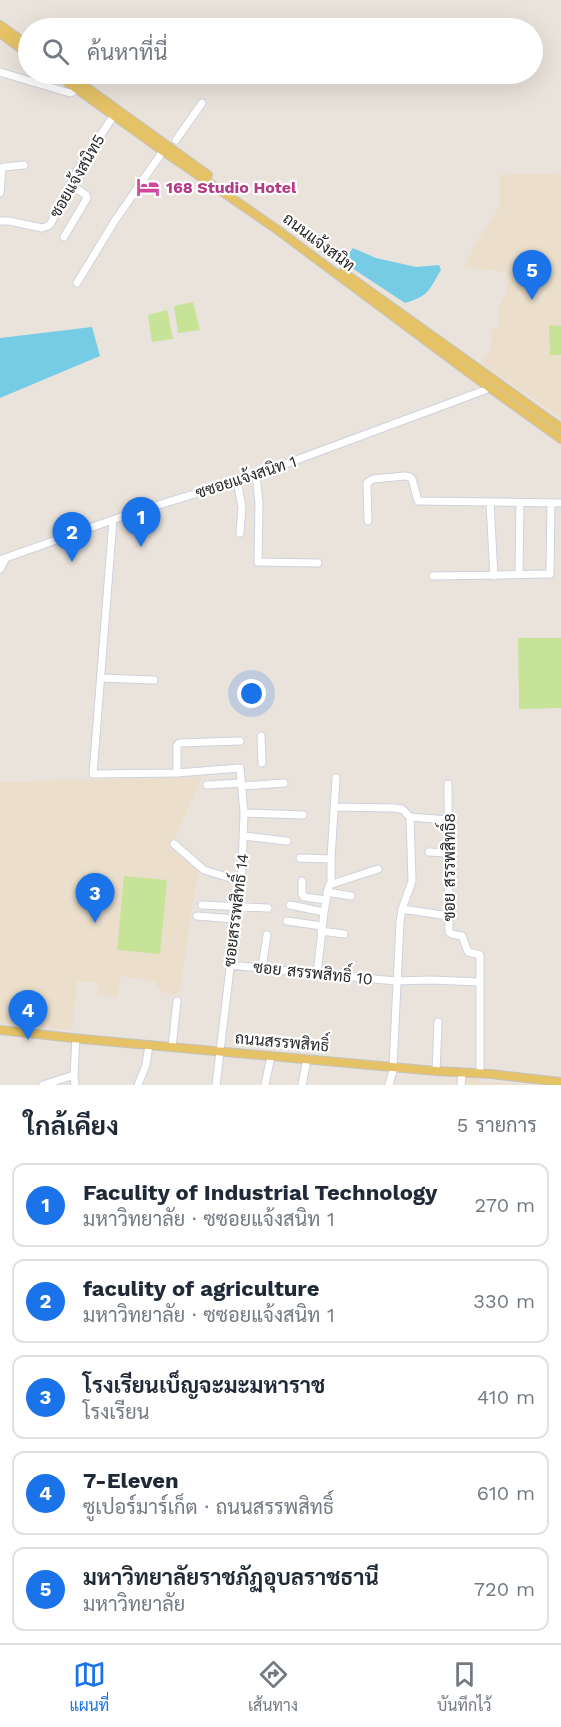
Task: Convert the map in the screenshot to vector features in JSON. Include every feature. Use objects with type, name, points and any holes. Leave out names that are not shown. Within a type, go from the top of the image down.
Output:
[{"type":"main road","points":[[0,25],[18,38]]},
{"type":"main road","points":[[0,33],[18,46]]},
{"type":"main road","name":"ถนนแจ้งสนิท","points":[[71,84],[275,228],[561,439]]},
{"type":"main road","name":"ถนนแจ้งสนิท","points":[[82,84],[561,428]]},
{"type":"main road","name":"ถนนสรรพสิทธิ์","points":[[0,1030],[561,1082]]},
{"type":"street","points":[[0,72],[18,77]]},
{"type":"street","points":[[40,84],[70,93],[78,89]]},
{"type":"street","points":[[176,140],[202,103]]},
{"type":"street","name":"ซอยแจ้งสนิท5","points":[[0,221],[42,228],[48,226],[76,171],[114,115]]},
{"type":"street","points":[[77,283],[114,222],[163,151]]},
{"type":"street","points":[[0,194],[4,167],[24,165]]},
{"type":"street","points":[[64,237],[87,198],[70,184]]},
{"type":"street","name":"ซซอยแจ้งสนิท 1","points":[[3,559],[113,520],[256,476],[485,390],[488,386]]},
{"type":"street","points":[[256,476],[258,562],[318,563]]},
{"type":"street","points":[[368,521],[367,483],[373,479],[405,476],[410,477],[418,501],[561,503]]},
{"type":"street","points":[[237,480],[242,507],[240,533]]},
{"type":"street","points":[[490,503],[494,576]]},
{"type":"street","points":[[519,575],[520,503]]},
{"type":"street","points":[[433,576],[550,574],[551,503]]},
{"type":"street","points":[[113,520],[93,774],[177,773],[179,743],[240,741]]},
{"type":"street","points":[[0,569],[3,559]]},
{"type":"street","points":[[100,678],[154,680]]},
{"type":"street","points":[[261,736],[262,763]]},
{"type":"street","name":"ซอยสรรพสิทธิ์ 14","points":[[177,773],[240,768],[244,836],[216,1085]]},
{"type":"street","points":[[317,974],[326,896],[331,883],[336,778]]},
{"type":"street","points":[[207,785],[284,783]]},
{"type":"street","name":"ซอย สรรพสิทธิ์8","points":[[448,784],[449,932],[462,936],[468,952],[480,954],[480,1073]]},
{"type":"street","points":[[334,807],[402,809],[410,817],[448,820]]},
{"type":"street","points":[[244,813],[303,815]]},
{"type":"street","name":"ซอย สรรพสิทธิ์ 10","points":[[389,1085],[393,1067],[398,944],[402,909],[412,881],[410,817]]},
{"type":"street","points":[[244,836],[287,841]]},
{"type":"street","points":[[174,844],[204,870],[240,881]]},
{"type":"street","points":[[429,852],[449,853]]},
{"type":"street","points":[[300,858],[331,859]]},
{"type":"street","points":[[331,883],[378,869]]},
{"type":"street","points":[[302,881],[304,897],[351,896]]},
{"type":"street","points":[[202,905],[268,908]]},
{"type":"street","points":[[290,905],[324,912]]},
{"type":"street","points":[[402,909],[449,916]]},
{"type":"street","points":[[197,916],[236,919]]},
{"type":"street","points":[[287,921],[344,934]]},
{"type":"street","points":[[262,968],[267,935]]},
{"type":"street","name":"ซอย สรรพสิทธิ์ 10","points":[[229,965],[396,981],[480,982]]},
{"type":"street","points":[[172,1047],[177,1001]]},
{"type":"street","points":[[436,1071],[438,1022]]},
{"type":"street","points":[[75,1085],[76,1038]]},
{"type":"street","points":[[138,1085],[146,1065],[149,1045]]},
{"type":"street","points":[[265,1085],[271,1056]]},
{"type":"street","points":[[302,1085],[307,1059]]},
{"type":"street","points":[[461,1085],[462,1073]]},
{"type":"street","points":[[44,1085],[74,1075]]},
{"type":"shaded area","points":[[561,173],[561,418],[480,363],[491,349],[492,330],[499,328],[498,308],[507,292],[507,272],[465,267],[475,245],[500,205],[500,175]]},
{"type":"shaded area","points":[[202,777],[172,844],[198,870],[180,988],[176,995],[161,992],[154,981],[121,976],[117,997],[98,994],[98,983],[77,981],[72,1030],[0,1023],[0,782]]},
{"type":"shaded area","points":[[465,1077],[478,1078],[480,1082],[540,1085],[464,1085]]},
{"type":"green space","points":[[193,302],[200,330],[178,333],[174,306]]},
{"type":"green space","points":[[167,310],[173,339],[152,342],[148,315]]},
{"type":"green space","points":[[549,325],[561,326],[561,355],[550,355]]},
{"type":"green space","points":[[518,638],[561,638],[561,708],[519,709]]},
{"type":"green space","points":[[124,876],[167,880],[160,954],[117,950]]},
{"type":"water","points":[[353,248],[376,258],[416,267],[439,265],[441,270],[424,295],[405,303],[343,262]]},
{"type":"water","points":[[92,327],[100,356],[0,398],[0,338]]},
{"type":"place","name":"168 Studio Hotel","points":[[148,187]]},
{"type":"place","name":"มหาวิทยาลัยราชภัฏอุบลราชธานี","points":[[532,300]]},
{"type":"place","name":"Faculity of Industrial Technology","points":[[141,547]]},
{"type":"place","name":"faculity of agriculture","points":[[72,562]]},
{"type":"place","name":"โรงเรียนเบ็ญจะมะมหาราช","points":[[95,923]]},
{"type":"place","name":"7-Eleven","points":[[28,1040]]}]
